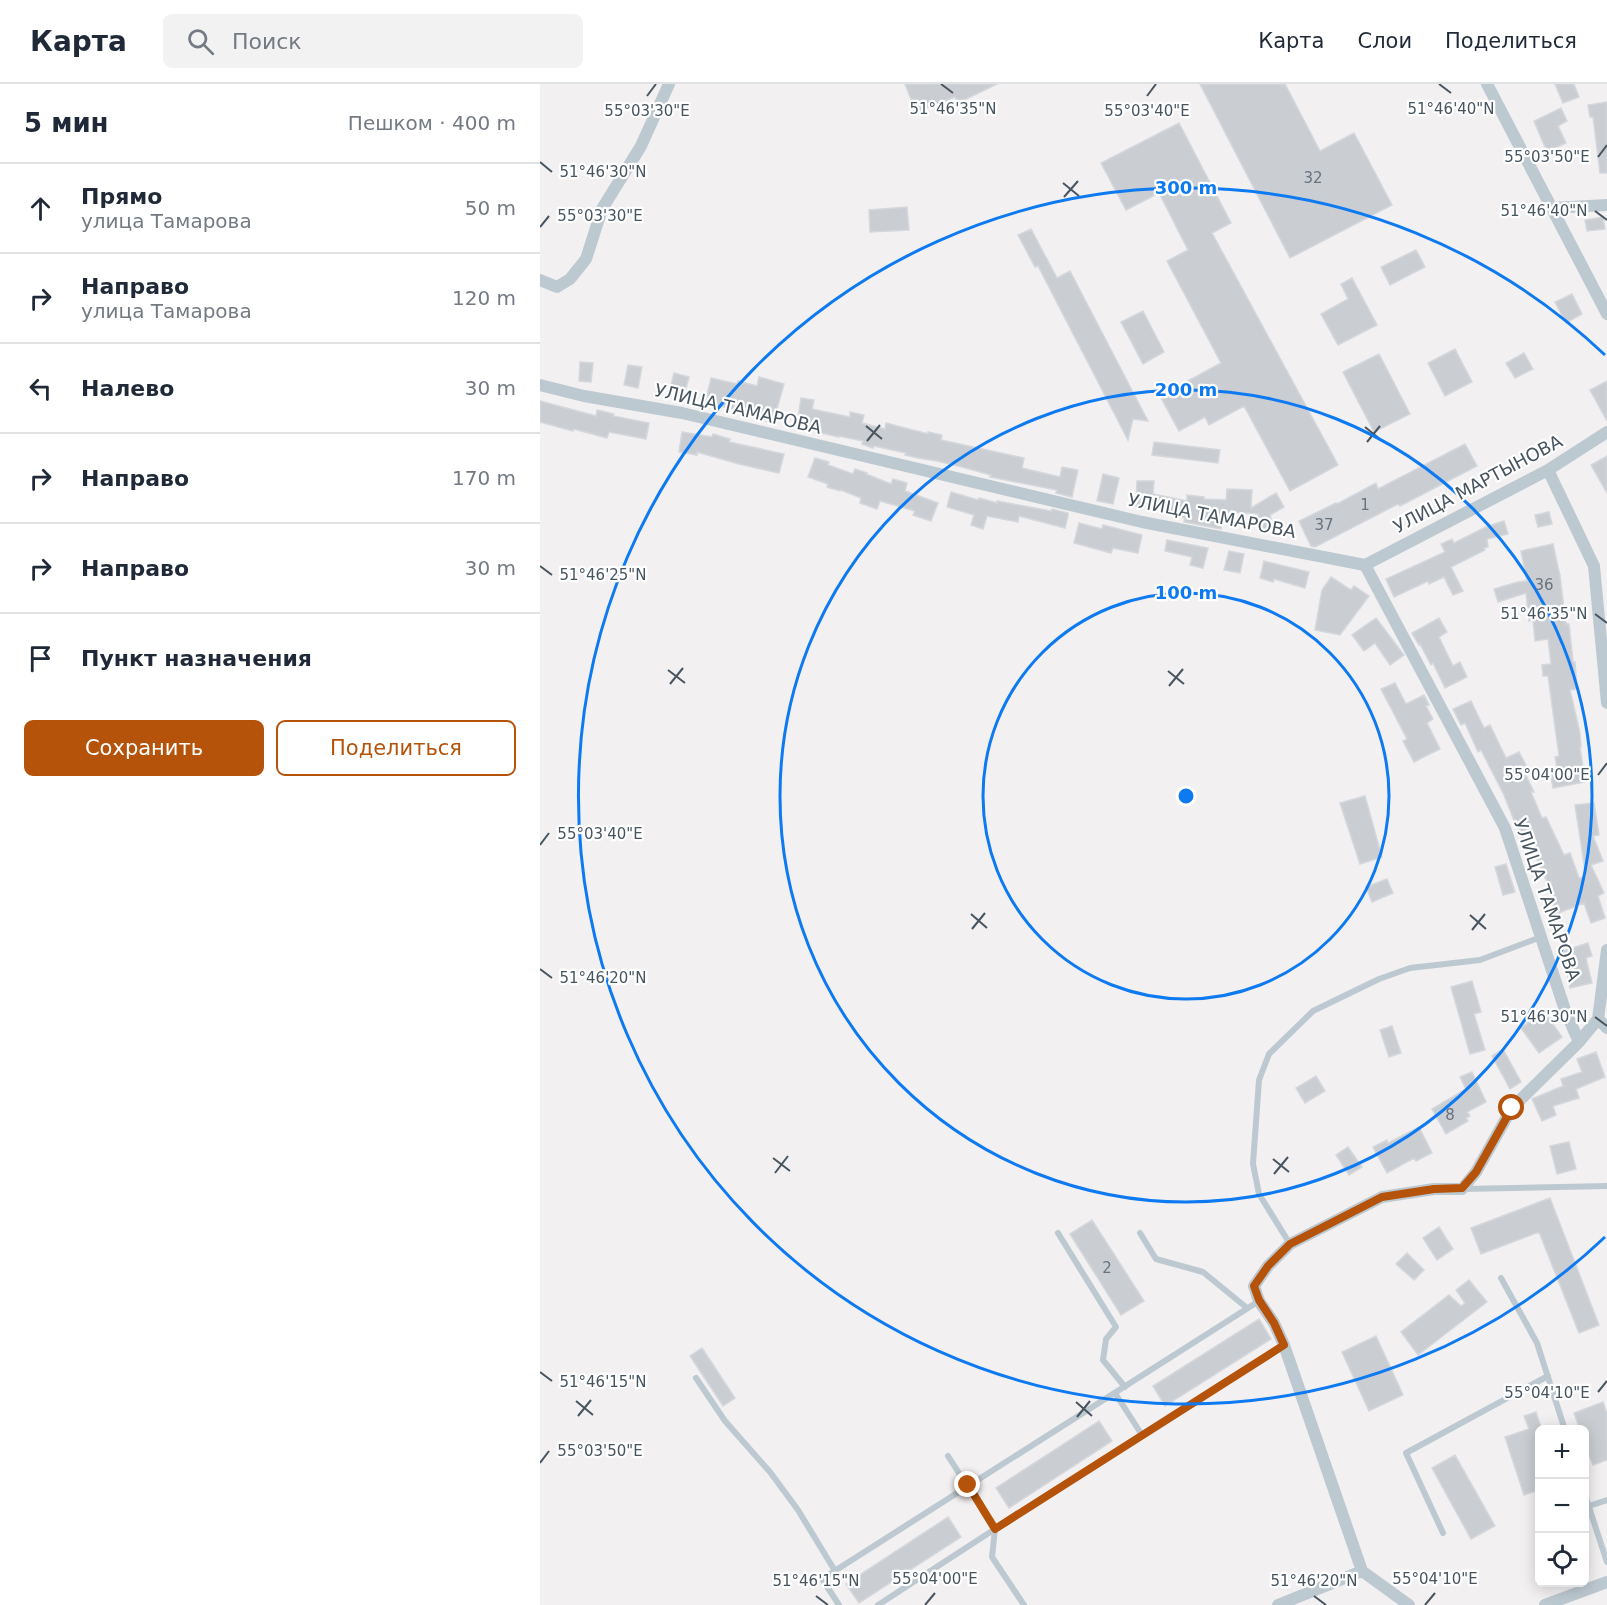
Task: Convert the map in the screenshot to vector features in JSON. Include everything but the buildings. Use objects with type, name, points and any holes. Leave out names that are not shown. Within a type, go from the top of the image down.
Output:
[{"type":"street","points":[[540,280],[557,287],[570,279],[586,260],[602,209],[641,146],[669,84]]},
{"type":"street","points":[[1487,84],[1607,314]]},
{"type":"street","points":[[1551,208],[1607,205]]},
{"type":"street","name":"УЛИЦА ТАМАРОВА","points":[[540,386],[682,413],[1142,522],[1365,565],[1505,828],[1565,1010],[1579,1042]]},
{"type":"street","name":"УЛИЦА МАРТЫНОВА","points":[[1365,565],[1548,470],[1607,432]]},
{"type":"street","points":[[1548,470],[1594,566],[1607,703]]},
{"type":"street","points":[[1409,1605],[1362,1570],[1284,1345],[1274,1323],[1259,1300],[1254,1286],[1268,1266],[1290,1244],[1382,1197],[1434,1189],[1462,1188],[1476,1172],[1512,1108],[1579,1042],[1603,1023],[1607,950]]},
{"type":"street","points":[[1278,1605],[1362,1570]]},
{"type":"street","points":[[1545,1605],[1607,1582]]},
{"type":"lane","points":[[1290,1244],[1259,1194],[1253,1164],[1260,1080],[1269,1054],[1313,1011],[1379,980],[1410,968],[1480,960],[1541,937]]},
{"type":"lane","points":[[1462,1188],[1607,1186]]},
{"type":"lane","points":[[1058,1233],[1116,1327],[1106,1339],[1102,1360],[1125,1387]]},
{"type":"lane","points":[[1140,1233],[1156,1259],[1203,1272],[1247,1308]]},
{"type":"lane","points":[[1502,1278],[1537,1343],[1563,1425]]},
{"type":"lane","points":[[838,1605],[822,1579],[1259,1300]]},
{"type":"lane","points":[[878,1605],[1284,1345]]},
{"type":"lane","points":[[1443,1533],[1406,1453],[1548,1376]]},
{"type":"lane","points":[[696,1378],[725,1421],[770,1472],[798,1510],[835,1571]]},
{"type":"lane","points":[[1116,1393],[1142,1435]]},
{"type":"lane","points":[[948,1456],[995,1529],[992,1557],[1024,1605]]},
{"type":"lane","points":[[1607,1500],[1589,1506],[1604,1541],[1607,1562]]},
{"type":"route","points":[[968,1485],[995,1529],[1284,1345],[1274,1323],[1259,1300],[1254,1286],[1268,1266],[1290,1244],[1382,1197],[1434,1189],[1462,1188],[1476,1172],[1512,1108]]}]
